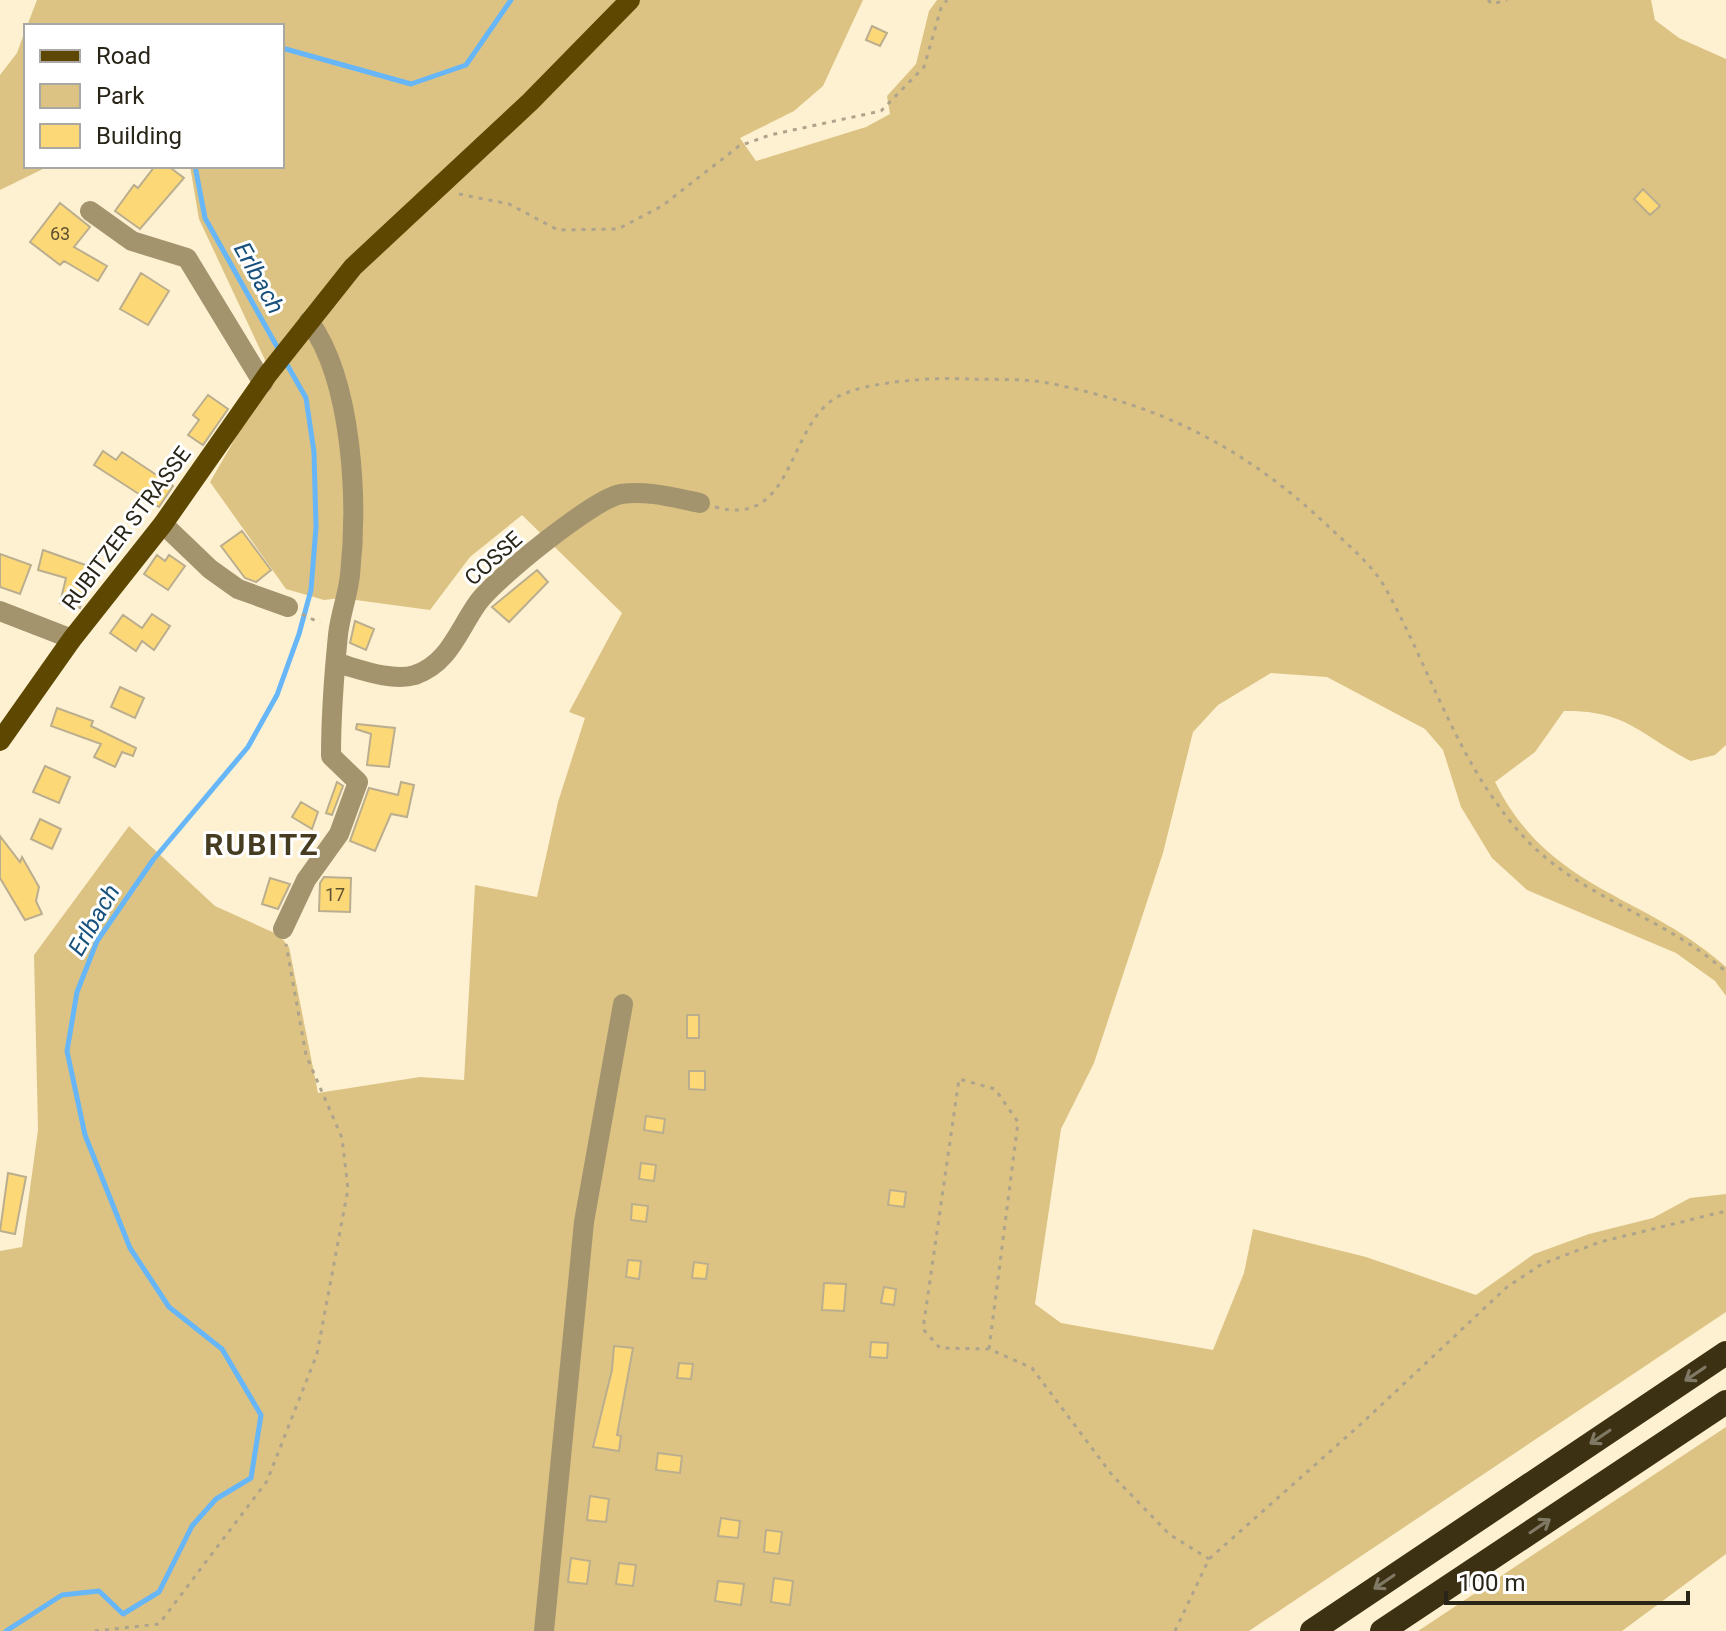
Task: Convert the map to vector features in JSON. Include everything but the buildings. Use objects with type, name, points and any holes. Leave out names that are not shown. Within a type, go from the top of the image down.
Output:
[{"type":"highway","points":[[1312,1631],[1726,1353]]},
{"type":"highway","points":[[1382,1631],[1726,1402]]},
{"type":"main road","name":"RUBITZER STRASSE","points":[[72,639],[163,524],[265,379],[353,267],[530,102],[630,0]]},
{"type":"main road","points":[[0,741],[72,639]]},
{"type":"street","points":[[90,211],[132,241],[187,258],[265,379]]},
{"type":"street","points":[[283,929],[306,880],[339,834],[358,782],[331,756],[338,633],[350,575],[349,460],[344,406],[333,362],[309,321]]},
{"type":"street","name":"COSSE","points":[[337,663],[386,675],[412,676],[433,666],[450,651],[479,601],[512,568],[592,507],[619,494],[647,493],[700,503]]},
{"type":"street","points":[[163,524],[210,569],[238,589],[288,607]]},
{"type":"street","name":"RUBITZER STRASSE","points":[[0,611],[72,639]]},
{"type":"street","points":[[544,1631],[584,1222],[623,1004]]},
{"type":"path","points":[[436,187],[509,204],[558,230],[618,229],[662,206],[739,146],[770,135],[881,111],[924,67],[941,8],[947,0]]},
{"type":"path","points":[[1488,0],[1492,4],[1507,0]]},
{"type":"path","points":[[700,503],[731,512],[747,510],[765,500],[781,484],[823,408],[838,397],[885,385],[955,378],[1046,383],[1158,413],[1236,451],[1302,501],[1361,558],[1386,588],[1465,754],[1522,835],[1576,880],[1680,935],[1726,972]]},
{"type":"path","points":[[288,607],[324,625]]},
{"type":"path","points":[[95,1631],[159,1624],[267,1481],[317,1354],[348,1189],[342,1138],[306,1055],[283,929]]},
{"type":"path","points":[[989,1349],[1018,1122],[995,1089],[959,1079],[923,1329],[940,1348],[989,1349],[1032,1368],[1112,1475],[1169,1534],[1209,1559]]},
{"type":"path","points":[[1175,1631],[1209,1559],[1361,1424],[1507,1287],[1542,1264],[1600,1242],[1726,1211]]},
{"type":"green space","points":[[37,0],[863,0],[823,86],[794,111],[740,138],[756,161],[866,127],[890,114],[887,96],[916,64],[929,11],[937,0],[1651,0],[1655,20],[1679,38],[1726,59],[1726,745],[1715,755],[1691,761],[1618,720],[1585,712],[1564,711],[1535,752],[1495,782],[1517,818],[1543,847],[1600,888],[1695,942],[1726,967],[1726,996],[1715,981],[1676,953],[1527,890],[1492,858],[1461,807],[1443,750],[1425,729],[1327,677],[1271,673],[1218,705],[1193,732],[1163,853],[1094,1063],[1061,1129],[1035,1304],[1061,1323],[1213,1350],[1244,1273],[1253,1229],[1366,1257],[1476,1295],[1534,1254],[1589,1234],[1653,1218],[1690,1198],[1726,1194],[1726,1312],[1249,1631],[0,1631],[0,1251],[22,1247],[38,1130],[34,955],[129,826],[215,906],[279,935],[289,947],[318,1093],[420,1077],[464,1080],[475,885],[537,897],[558,802],[585,718],[569,712],[622,613],[522,515],[470,557],[430,610],[341,598],[324,600],[286,589],[210,482],[272,375],[199,219],[190,168],[284,168],[284,24],[28,24]]},
{"type":"green space","points":[[24,34],[24,168],[45,168],[0,190],[0,75],[17,53]]},
{"type":"green space","points":[[1726,1427],[1726,1554],[1622,1631],[1418,1631]]},
{"type":"waterway","name":"Erlbach","points":[[284,49],[411,84],[466,65],[511,0]]},
{"type":"waterway","name":"Erlbach","points":[[195,168],[205,218],[280,352]]},
{"type":"waterway","name":"Erlbach","points":[[6,1631],[62,1595],[99,1591],[123,1614],[159,1592],[192,1526],[216,1499],[251,1478],[261,1415],[222,1349],[169,1307],[130,1248],[85,1135],[67,1051],[77,992],[97,941],[153,860],[248,747],[277,695],[299,634],[311,590],[316,527],[314,452],[306,398],[285,361]]},
{"type":"district","name":"RUBITZ","points":[[262,845]]}]
